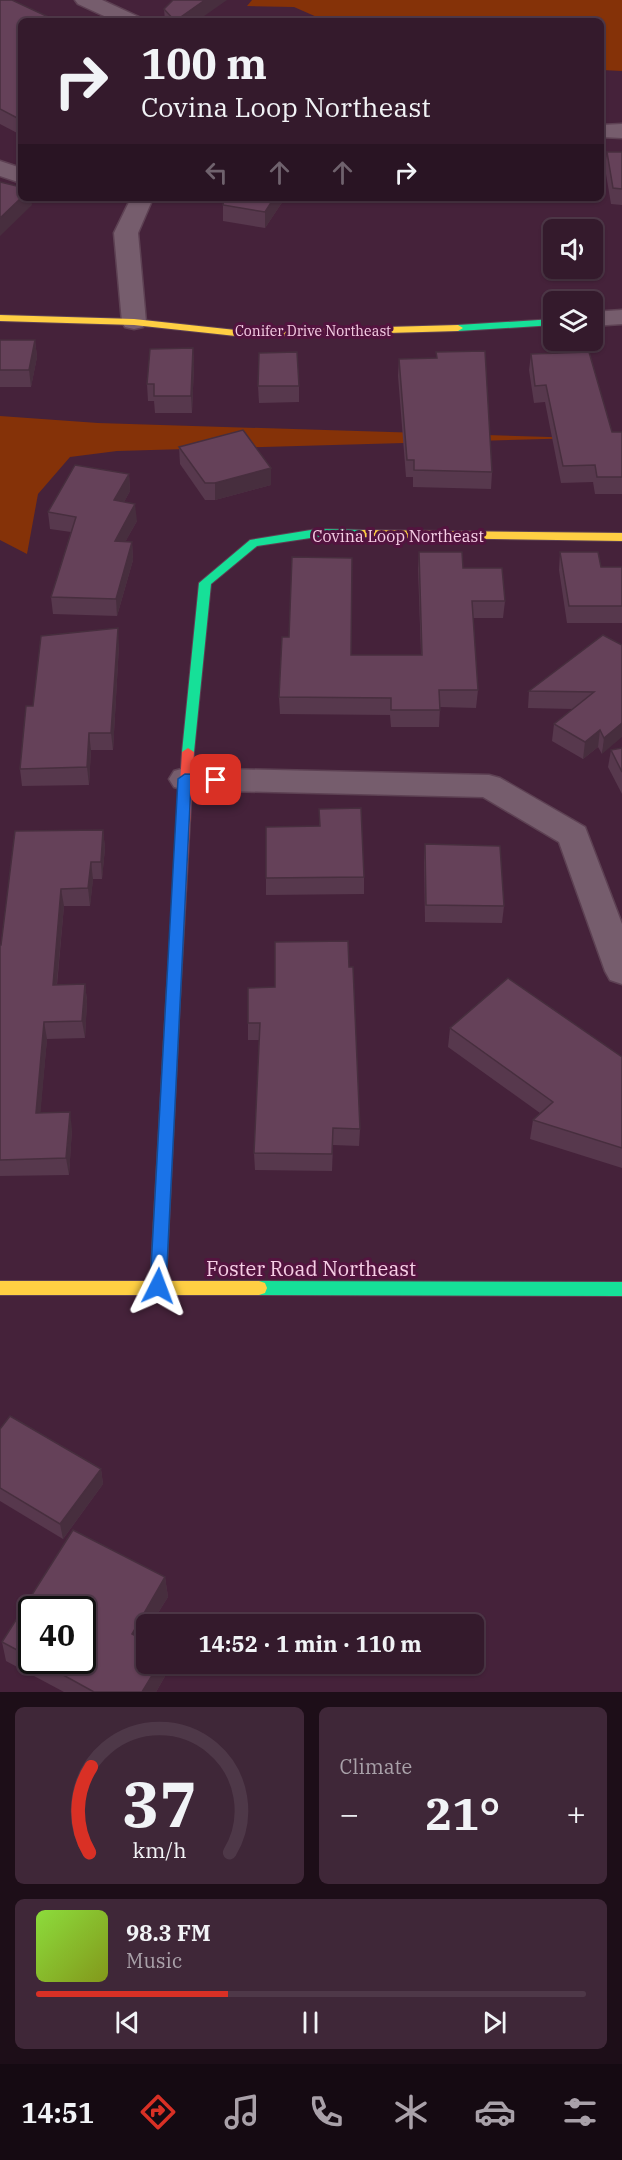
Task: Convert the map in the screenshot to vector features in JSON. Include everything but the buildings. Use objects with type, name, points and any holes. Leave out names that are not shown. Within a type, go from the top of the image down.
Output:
[{"type":"street","points":[[86,0],[125,18]]},
{"type":"street","points":[[604,131],[622,131]]},
{"type":"street","points":[[0,168],[18,175]]},
{"type":"street","points":[[134,322],[126,233],[141,201]]},
{"type":"street","points":[[603,318],[622,317]]},
{"type":"street","name":"Conifer Drive Northeast","points":[[0,318],[134,322],[245,334],[432,330],[543,323]]},
{"type":"street","name":"Covina Loop Northeast","points":[[158,1286],[185,779],[205,583],[254,543],[317,533],[622,537]]},
{"type":"street","points":[[185,779],[489,786],[573,836],[622,970]]},
{"type":"street","name":"Foster Road Northeast","points":[[0,1288],[158,1286],[622,1289]]},
{"type":"shaded area","points":[[252,0],[622,0],[622,71],[604,70],[604,18],[319,18],[294,7],[247,6]]},
{"type":"shaded area","points":[[0,416],[98,423],[582,438],[117,451],[70,457],[38,494],[27,554],[0,540]]},
{"type":"traffic: fast","points":[[458,328],[543,323]]},
{"type":"traffic: fast","points":[[188,752],[205,583],[254,543],[317,533],[363,534]]},
{"type":"traffic: fast","points":[[158,1286],[173,1001]]},
{"type":"traffic: fast","points":[[259,1288],[622,1289]]},
{"type":"traffic: slow","points":[[0,318],[134,322],[245,334],[458,328]]},
{"type":"traffic: slow","points":[[363,534],[622,537]]},
{"type":"traffic: slow","points":[[0,1288],[259,1288]]},
{"type":"traffic: jam","points":[[173,1001],[188,752]]},
{"type":"route","points":[[158,1286],[185,779],[216,780]]}]
